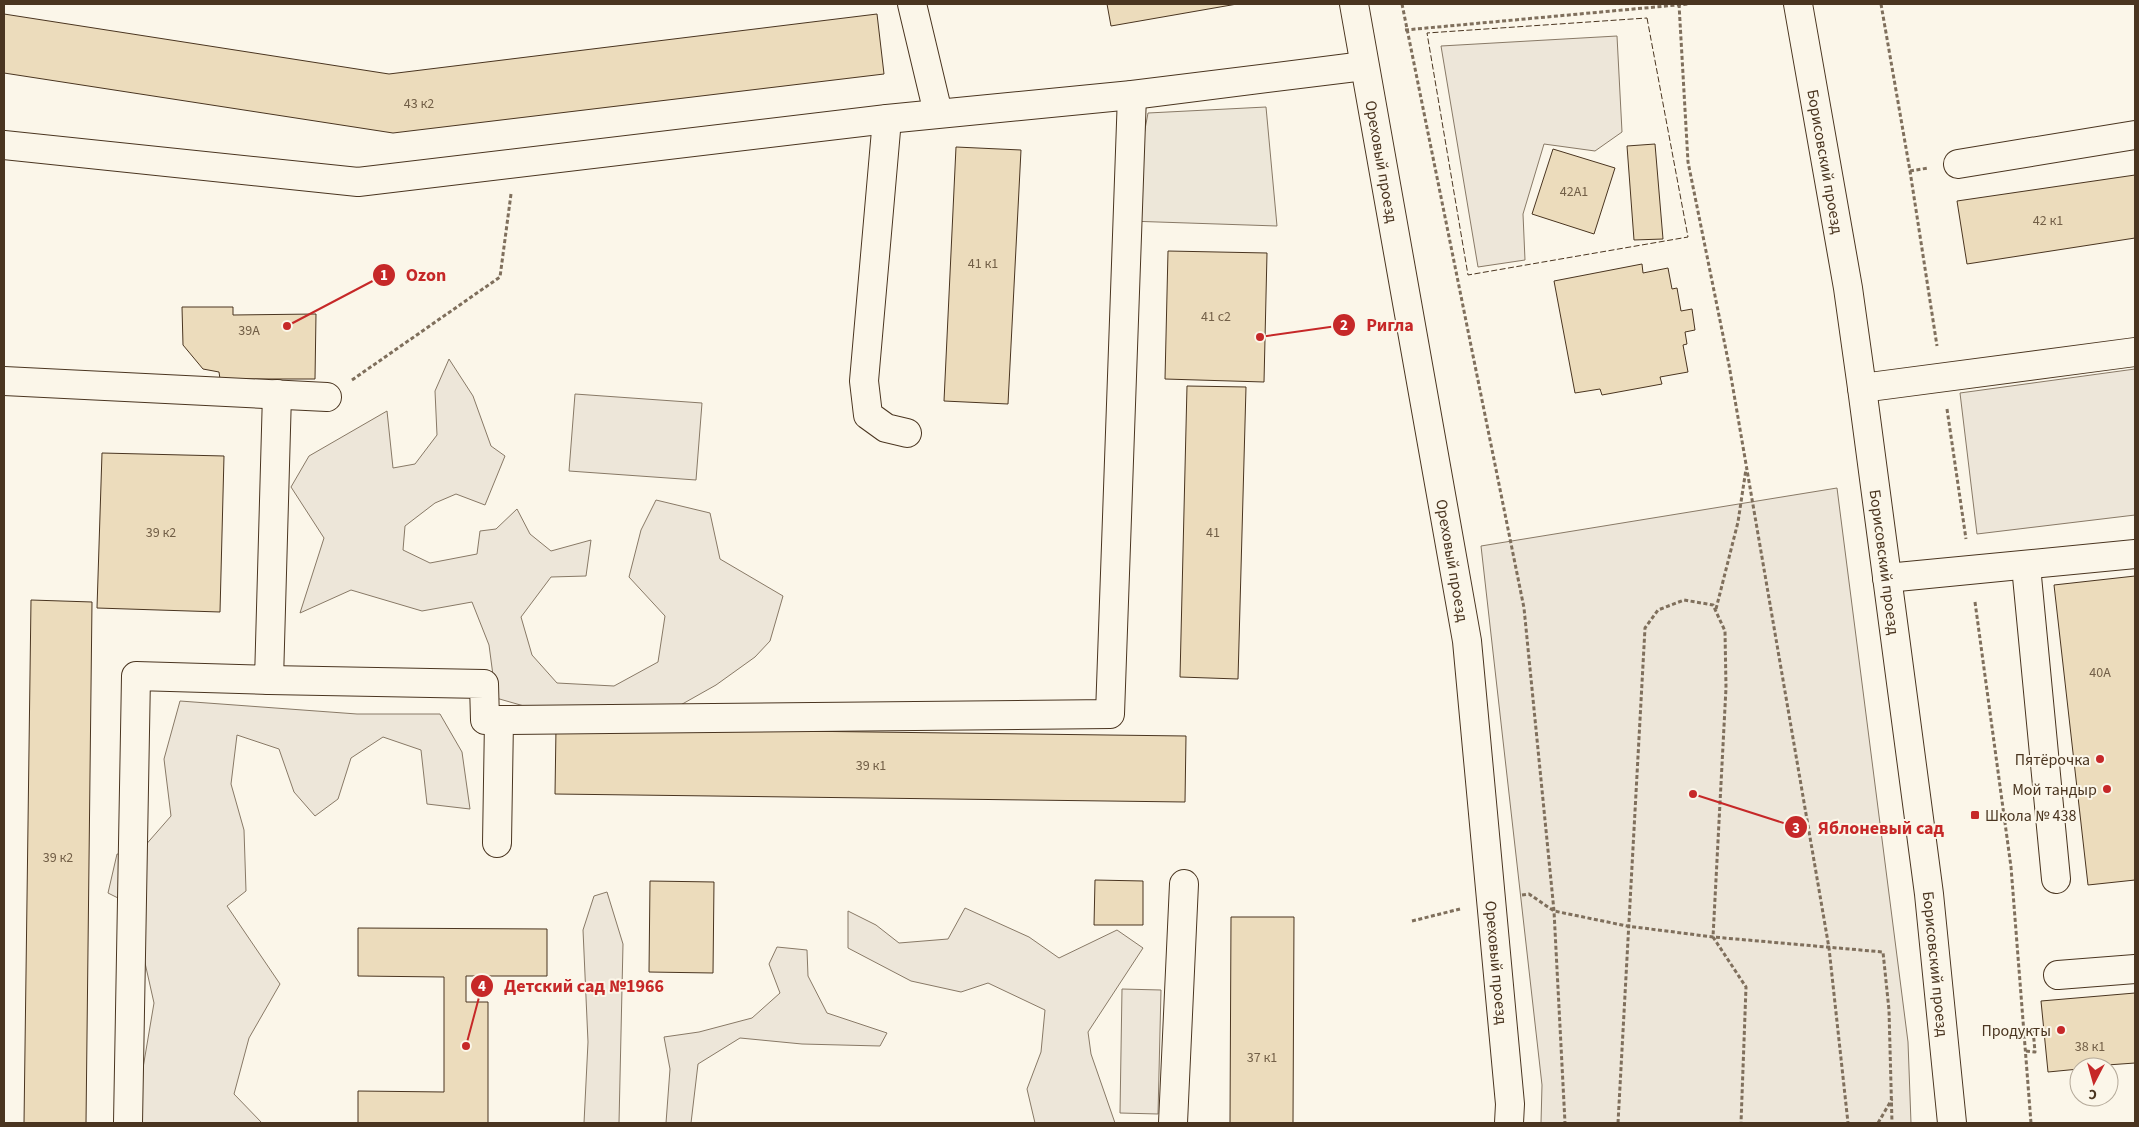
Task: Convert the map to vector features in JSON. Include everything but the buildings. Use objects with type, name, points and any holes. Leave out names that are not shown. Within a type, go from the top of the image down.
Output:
[{"type":"street","points":[[912,4],[938,113]]},
{"type":"street","name":"Ореховый проезд","points":[[1354,4],[1466,641],[1510,1104],[1509,1123]]},
{"type":"street","name":"Борисовский проезд","points":[[1798,4],[1848,288],[1862,388],[1935,943],[1952,1123]]},
{"type":"street","points":[[4,145],[358,182],[938,113],[1132,94],[1364,66]]},
{"type":"street","points":[[128,1123],[136,676],[484,684],[485,720],[1110,714],[1132,94]]},
{"type":"street","points":[[887,119],[864,381],[868,415],[886,428],[907,433]]},
{"type":"street","points":[[1958,164],[2135,135]]},
{"type":"street","points":[[1862,388],[2135,352]]},
{"type":"street","points":[[4,381],[327,397]]},
{"type":"street","points":[[269,680],[277,394]]},
{"type":"street","points":[[1886,578],[2135,554]]},
{"type":"street","points":[[2026,566],[2056,879]]},
{"type":"street","points":[[497,842],[499,720]]},
{"type":"street","points":[[1173,1123],[1184,884]]},
{"type":"street","points":[[2058,975],[2135,969]]},
{"type":"path","points":[[1402,4],[1524,608],[1554,911],[1565,1123]]},
{"type":"path","points":[[1679,4],[1688,162],[1729,365],[1829,948],[1848,1123]]},
{"type":"path","points":[[1406,30],[1688,4]]},
{"type":"path","points":[[327,397],[500,278],[516,163]]},
{"type":"path","points":[[1716,611],[1738,522],[1747,466]]},
{"type":"path","points":[[1618,1123],[1627,926],[1645,628],[1658,610],[1684,600],[1713,604],[1725,631],[1726,688],[1713,937],[1746,987],[1741,1123]]},
{"type":"path","points":[[1528,894],[1554,911],[1627,926],[1713,937],[1883,952],[1890,1010],[1892,1123]]},
{"type":"path","points":[[2026,1051],[2035,1052],[2033,1029],[2044,1028]]},
{"type":"path","points":[[1878,1123],[1892,1099]]},
{"type":"shaded area","points":[[1617,36],[1622,132],[1595,151],[1544,144],[1523,214],[1525,260],[1478,267],[1441,46]]},
{"type":"shaded area","points":[[1266,107],[1277,226],[1128,221],[1148,113]]},
{"type":"shaded area","points":[[449,359],[473,396],[491,446],[505,456],[485,505],[456,494],[435,503],[405,526],[403,550],[430,563],[477,554],[480,531],[496,529],[517,509],[530,534],[551,551],[591,540],[586,576],[551,577],[521,617],[532,655],[557,683],[614,686],[658,662],[665,616],[629,577],[641,530],[656,500],[710,513],[720,559],[783,596],[770,641],[755,657],[716,685],[677,707],[524,706],[496,698],[489,645],[472,602],[422,611],[351,590],[300,613],[324,538],[291,487],[309,456],[387,411],[393,468],[415,464],[437,435],[435,391]]},
{"type":"shaded area","points":[[2135,369],[2135,515],[1977,534],[1960,393]]},
{"type":"shaded area","points":[[575,394],[702,403],[696,480],[569,471]]},
{"type":"shaded area","points":[[1837,488],[1908,1042],[1911,1123],[1541,1123],[1542,1085],[1481,546]]},
{"type":"shaded area","points":[[180,701],[357,714],[440,714],[462,752],[470,809],[427,804],[421,750],[383,737],[351,758],[338,799],[315,816],[294,792],[279,749],[237,735],[231,784],[244,830],[246,891],[227,906],[280,984],[249,1038],[234,1094],[262,1123],[141,1123],[143,1068],[154,1003],[132,905],[108,893],[117,854],[136,856],[171,816],[164,759]]},
{"type":"shaded area","points":[[607,892],[623,944],[619,1123],[584,1123],[588,1042],[583,930],[594,896]]},
{"type":"shaded area","points":[[965,908],[1029,937],[1059,958],[1117,930],[1143,948],[1088,1032],[1091,1054],[1115,1123],[1035,1123],[1027,1089],[1041,1052],[1045,1010],[988,983],[961,992],[911,981],[848,948],[848,911],[876,925],[899,943],[948,939]]},
{"type":"shaded area","points":[[777,947],[807,950],[808,976],[827,1013],[887,1033],[880,1046],[802,1044],[740,1038],[698,1064],[691,1123],[666,1123],[670,1069],[664,1037],[699,1032],[752,1018],[780,993],[769,964]]},
{"type":"shaded area","points":[[1122,989],[1161,990],[1158,1114],[1120,1113]]},
{"type":"fence","points":[[1647,18],[1688,237],[1468,275],[1427,33],[1647,18]]},
{"type":"place","name":"Ozon","points":[[287,326]]},
{"type":"place","name":"Ригла","points":[[1260,337]]},
{"type":"place","name":"Пятёрочка","points":[[2100,759]]},
{"type":"place","name":"Мой тандыр","points":[[2107,789]]},
{"type":"place","name":"Яблоневый сад","points":[[1693,794]]},
{"type":"place","name":"Школа № 438","points":[[1975,815]]},
{"type":"place","name":"Продукты","points":[[2061,1030]]},
{"type":"place","name":"Детский сад №1966","points":[[466,1046]]}]
